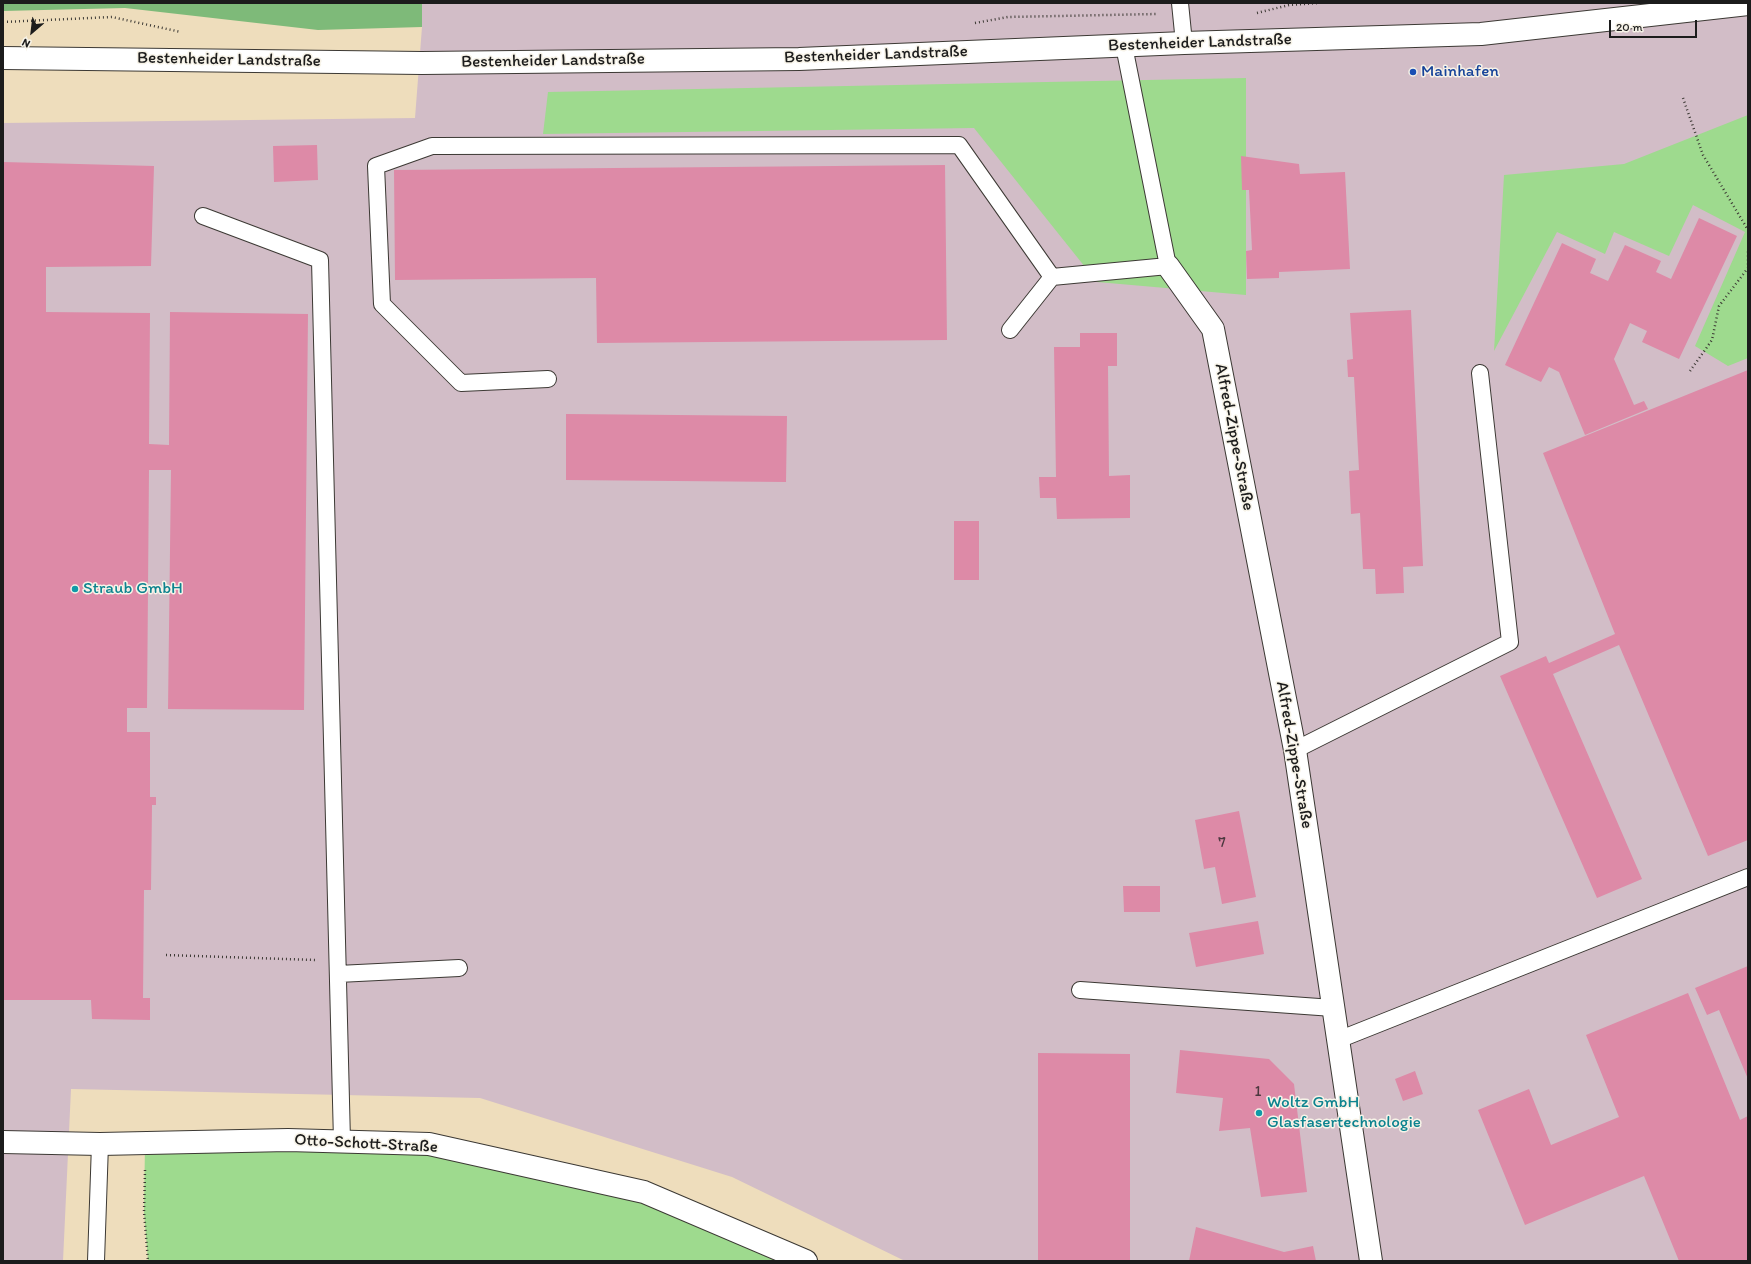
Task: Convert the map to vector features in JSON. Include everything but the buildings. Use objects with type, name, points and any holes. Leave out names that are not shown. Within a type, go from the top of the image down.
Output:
[{"type":"street","name":"Bestenheider Landstraße","points":[[3,58],[454,62],[799,59],[1184,43],[1481,34],[1748,4]]},
{"type":"street","name":"Alfred-Zippe-Straße","points":[[1168,266],[1213,329],[1295,750],[1371,1261]]},
{"type":"street","name":"Otto-Schott-Straße","points":[[3,1142],[100,1144],[288,1140],[429,1144],[644,1192],[806,1261]]},
{"type":"lane","points":[[1180,9],[1184,43]]},
{"type":"lane","points":[[1010,330],[1052,277],[1168,266],[1124,46]]},
{"type":"lane","points":[[548,379],[461,384],[382,304],[376,166],[432,146],[959,145],[1052,277]]},
{"type":"lane","points":[[203,216],[320,260],[342,1142]]},
{"type":"lane","points":[[1295,750],[1510,642],[1480,374]]},
{"type":"lane","points":[[1338,1040],[1748,877]]},
{"type":"lane","points":[[338,967],[459,968]]},
{"type":"lane","points":[[1080,990],[1333,1008]]},
{"type":"lane","points":[[96,1261],[100,1144]]},
{"type":"path","points":[[1251,14],[1289,5],[1318,3]]},
{"type":"path","points":[[971,24],[1008,17],[1180,9]]},
{"type":"path","points":[[3,22],[112,17],[182,32]]},
{"type":"path","points":[[1683,98],[1703,155],[1748,230]]},
{"type":"path","points":[[1690,371],[1712,340],[1719,306],[1748,268],[1748,251]]},
{"type":"path","points":[[166,955],[338,967]]},
{"type":"path","points":[[146,1143],[144,1212],[148,1261]]},
{"type":"shaded area","points":[[422,3],[1748,3],[1748,1261],[905,1261],[732,1177],[480,1098],[71,1089],[63,1261],[3,1261],[3,123],[415,118],[422,27]]},
{"type":"green space","points":[[3,3],[422,3],[422,27],[318,30],[125,8],[3,11]]},
{"type":"green space","points":[[1246,78],[1246,295],[1097,282],[974,128],[543,134],[548,92]]},
{"type":"green space","points":[[1748,115],[1748,358],[1728,366],[1695,346],[1745,232],[1693,205],[1669,256],[1614,232],[1605,254],[1557,232],[1494,351],[1504,175],[1624,164]]},
{"type":"green space","points":[[145,1143],[429,1144],[644,1192],[806,1261],[148,1261],[144,1212]]},
{"type":"place","name":"Mainhafen","points":[[1413,72]]},
{"type":"place","name":"Straub GmbH","points":[[75,589]]},
{"type":"place","name":"Woltz GmbH Glasfasertechnologie","points":[[1259,1113]]}]
